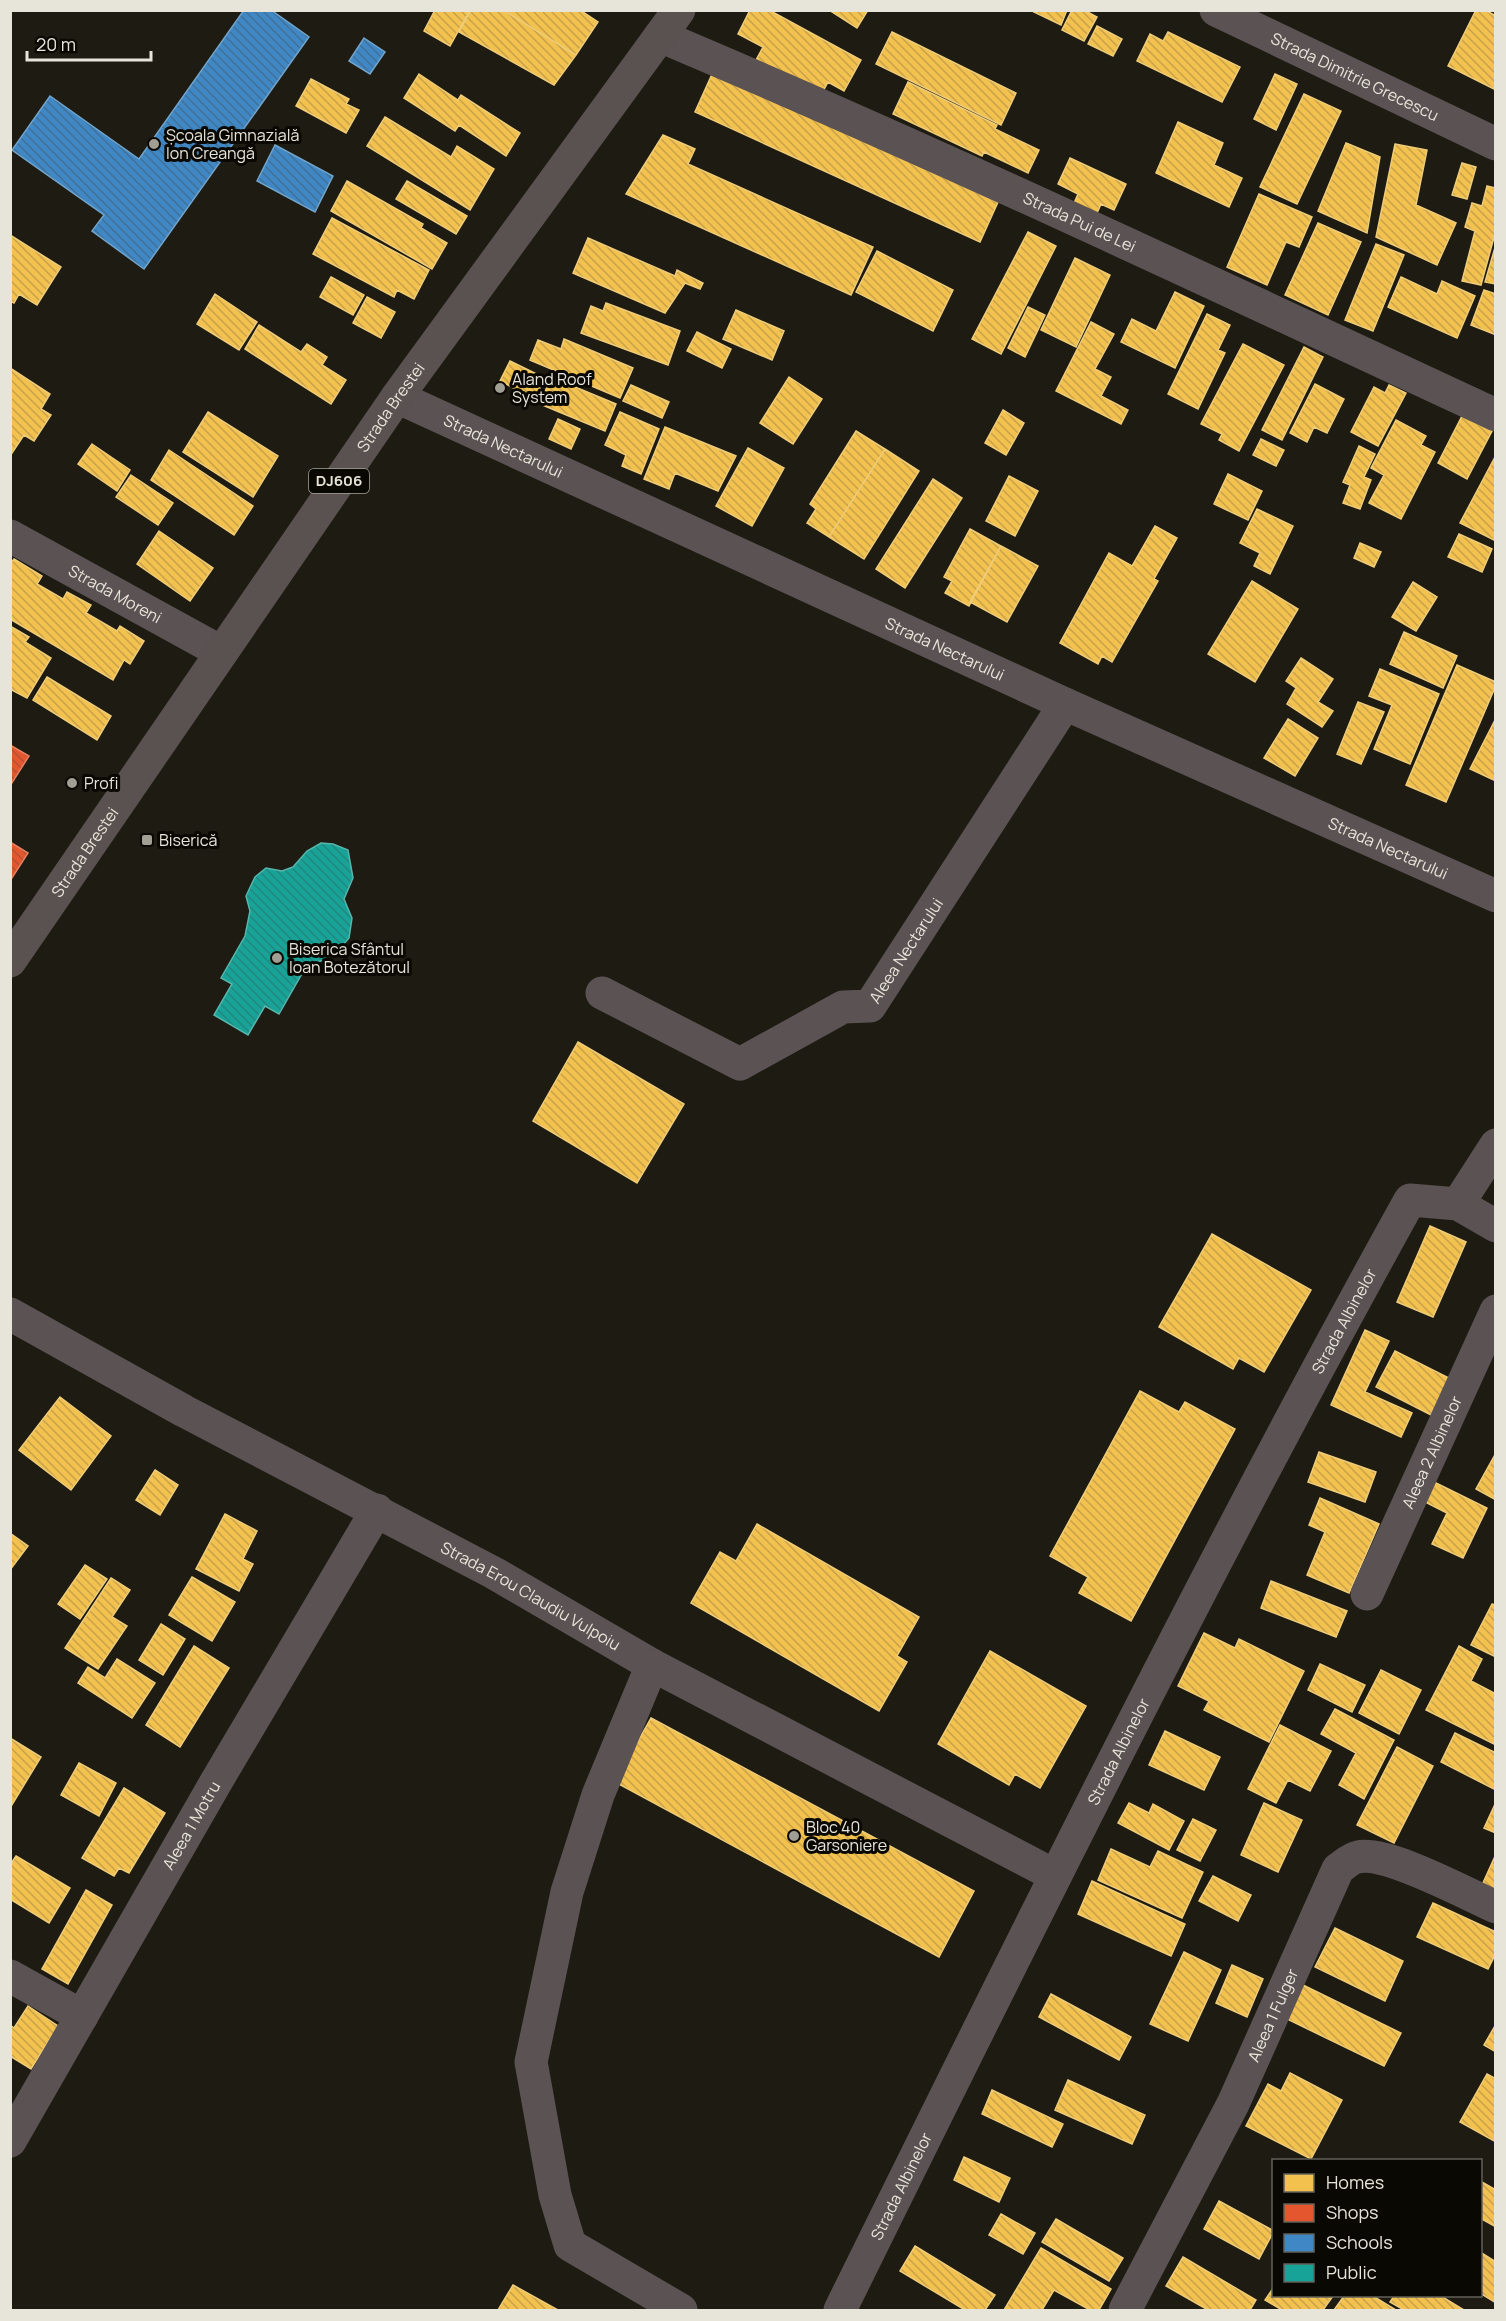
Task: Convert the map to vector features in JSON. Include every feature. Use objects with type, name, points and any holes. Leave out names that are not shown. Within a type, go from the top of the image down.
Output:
[{"type":"main road","name":"Strada Brestei","points":[[16,941],[221,652],[397,397],[679,10]]},
{"type":"street","name":"Strada Dimitrie Grecescu","points":[[1216,10],[1496,144]]},
{"type":"street","name":"Strada Pui de Lei","points":[[660,36],[798,95],[1128,244],[1496,415]]},
{"type":"street","name":"Strada Nectarului","points":[[397,397],[1065,704],[1496,896]]},
{"type":"street","name":"Strada Moreni","points":[[10,536],[221,652]]},
{"type":"street","name":"Aleea Nectarului","points":[[602,993],[740,1064],[843,1007],[870,1006],[1065,704]]},
{"type":"street","points":[[1496,1145],[1458,1203],[1496,1226]]},
{"type":"street","name":"Strada Albinelor","points":[[840,2310],[1054,1875],[1349,1309],[1410,1200],[1458,1203]]},
{"type":"street","name":"Aleea 2 Albinelor","points":[[1367,1594],[1496,1311]]},
{"type":"street","name":"Strada Erou Claudiu Vulpoiu","points":[[10,1314],[184,1411],[494,1573],[652,1665],[1054,1875]]},
{"type":"street","name":"Aleea 1 Motru","points":[[10,2141],[216,1782],[377,1510]]},
{"type":"street","points":[[652,1665],[598,1795],[567,1892],[531,2062],[555,2195],[570,2245],[681,2310]]},
{"type":"street","name":"Aleea 1 Fulger","points":[[1125,2310],[1233,2104],[1338,1869],[1357,1857],[1375,1858],[1399,1864],[1496,1907]]},
{"type":"street","points":[[10,1976],[82,2016]]},
{"type":"building: Homes","points":[[435,10],[470,10],[450,46],[424,31]]},
{"type":"building: Homes","points":[[471,10],[503,10],[576,55],[554,85],[459,32]]},
{"type":"building: Homes","points":[[503,10],[580,10],[598,22],[576,55]]},
{"type":"building: Homes","points":[[750,10],[769,10],[861,60],[844,91],[828,82],[820,97],[755,62],[763,47],[738,34]]},
{"type":"building: Homes","points":[[829,10],[868,10],[857,28]]},
{"type":"building: Homes","points":[[1030,10],[1067,10],[1061,25]]},
{"type":"building: Homes","points":[[1072,10],[1084,10],[1097,17],[1084,41],[1062,30]]},
{"type":"building: Homes","points":[[1476,10],[1485,10],[1496,16],[1496,90],[1448,66]]},
{"type":"building: Homes","points":[[1097,26],[1122,39],[1113,56],[1088,44]]},
{"type":"building: Homes","points":[[892,32],[1016,93],[1001,125],[876,64]]},
{"type":"building: Homes","points":[[1168,32],[1240,67],[1222,102],[1137,61],[1150,34],[1163,41]]},
{"type":"building: Homes","points":[[713,72],[998,202],[980,242],[695,112]]},
{"type":"building: Homes","points":[[419,74],[458,100],[461,95],[520,133],[506,156],[459,125],[455,131],[404,98]]},
{"type":"building: Homes","points":[[1275,74],[1297,84],[1276,130],[1254,119]]},
{"type":"building: Homes","points":[[311,79],[349,99],[346,104],[359,110],[346,133],[296,106]]},
{"type":"building: Homes","points":[[908,82],[997,125],[995,129],[1039,150],[1028,173],[984,152],[982,156],[893,114]]},
{"type":"building: Homes","points":[[1304,94],[1341,111],[1297,204],[1260,187]]},
{"type":"building: Homes","points":[[385,117],[451,157],[457,146],[494,169],[470,210],[367,146]]},
{"type":"building: Homes","points":[[1178,122],[1223,143],[1214,165],[1242,178],[1229,207],[1156,173]]},
{"type":"building: Homes","points":[[663,135],[695,149],[688,164],[873,247],[851,295],[626,194]]},
{"type":"building: Homes","points":[[1346,143],[1380,157],[1367,233],[1318,211]]},
{"type":"building: Homes","points":[[1395,144],[1427,150],[1416,205],[1456,223],[1437,265],[1376,237]]},
{"type":"building: Homes","points":[[1070,158],[1126,184],[1114,210],[1101,204],[1097,213],[1074,203],[1078,194],[1058,184]]},
{"type":"building: Homes","points":[[1462,163],[1476,167],[1467,199],[1452,195]]},
{"type":"building: Homes","points":[[347,181],[423,224],[421,228],[447,243],[432,269],[331,211]]},
{"type":"building: Homes","points":[[407,181],[467,216],[456,234],[396,199]]},
{"type":"building: Homes","points":[[1487,186],[1496,188],[1496,230],[1481,285],[1462,281],[1475,231],[1465,227],[1472,203],[1482,206]]},
{"type":"building: Homes","points":[[1259,194],[1312,217],[1299,247],[1286,242],[1267,285],[1227,267]]},
{"type":"building: Homes","points":[[332,218],[429,270],[414,299],[397,290],[394,297],[313,254]]},
{"type":"building: Homes","points":[[1318,223],[1361,242],[1328,315],[1285,295]]},
{"type":"building: Homes","points":[[1028,232],[1056,246],[1001,354],[972,339]]},
{"type":"building: Homes","points":[[10,235],[61,267],[37,305],[19,294],[14,303],[10,301]]},
{"type":"building: Homes","points":[[588,238],[675,276],[677,270],[703,283],[700,289],[685,283],[665,313],[573,273]]},
{"type":"building: Homes","points":[[1376,244],[1404,255],[1373,331],[1345,320]]},
{"type":"building: Homes","points":[[1496,244],[1496,284],[1485,282]]},
{"type":"building: Homes","points":[[877,251],[953,290],[933,331],[856,292]]},
{"type":"building: Homes","points":[[1075,258],[1110,275],[1076,347],[1041,330]]},
{"type":"building: Homes","points":[[331,277],[364,295],[353,315],[320,297]]},
{"type":"building: Homes","points":[[1401,277],[1437,294],[1442,281],[1475,296],[1457,338],[1388,307]]},
{"type":"building: Homes","points":[[1484,290],[1496,294],[1496,335],[1471,325]]},
{"type":"building: Homes","points":[[1175,292],[1204,306],[1175,368],[1121,342],[1132,319],[1156,331]]},
{"type":"building: Homes","points":[[215,294],[257,322],[239,350],[197,324]]},
{"type":"building: Homes","points":[[367,297],[395,312],[381,338],[353,323]]},
{"type":"building: Homes","points":[[606,303],[680,331],[668,365],[581,333],[591,306],[603,311]]},
{"type":"building: Homes","points":[[1028,307],[1045,315],[1025,357],[1008,348]]},
{"type":"building: Homes","points":[[736,310],[784,331],[772,360],[723,339]]},
{"type":"building: Homes","points":[[1207,314],[1230,325],[1218,350],[1225,353],[1198,409],[1168,394]]},
{"type":"building: Homes","points":[[1091,322],[1114,334],[1095,369],[1111,377],[1101,396],[1128,410],[1121,424],[1056,391]]},
{"type":"building: Homes","points":[[259,325],[301,352],[307,344],[327,357],[322,365],[346,380],[331,404],[245,349]]},
{"type":"building: Homes","points":[[697,332],[731,349],[722,368],[687,351]]},
{"type":"building: Homes","points":[[564,339],[633,368],[620,398],[530,360],[538,340],[561,349]]},
{"type":"building: Homes","points":[[1243,344],[1284,365],[1239,451],[1219,440],[1222,434],[1201,424]]},
{"type":"building: Homes","points":[[1304,347],[1323,357],[1282,440],[1262,430]]},
{"type":"building: Homes","points":[[510,361],[545,378],[535,399],[500,381]]},
{"type":"building: Homes","points":[[10,368],[50,394],[41,409],[51,415],[34,441],[24,435],[10,456]]},
{"type":"building: Homes","points":[[551,377],[616,404],[605,431],[540,404]]},
{"type":"building: Homes","points":[[789,377],[822,399],[793,444],[760,423]]},
{"type":"building: Homes","points":[[1315,384],[1344,399],[1327,433],[1314,427],[1307,442],[1290,433]]},
{"type":"building: Homes","points":[[631,385],[669,402],[662,418],[623,401]]},
{"type":"building: Homes","points":[[1389,385],[1406,393],[1378,446],[1351,432],[1374,387],[1385,393]]},
{"type":"building: Homes","points":[[1003,410],[1024,423],[1006,455],[985,443]]},
{"type":"building: Homes","points":[[208,412],[278,456],[253,497],[183,452]]},
{"type":"building: Homes","points":[[620,412],[659,429],[641,474],[622,466],[626,455],[605,445]]},
{"type":"building: Homes","points":[[1462,416],[1492,431],[1467,479],[1438,463]]},
{"type":"building: Homes","points":[[558,419],[580,429],[571,449],[549,439]]},
{"type":"building: Homes","points":[[1396,420],[1426,436],[1421,445],[1435,452],[1401,519],[1369,503],[1384,475],[1371,468]]},
{"type":"building: Homes","points":[[665,427],[736,456],[718,491],[675,473],[669,489],[644,479]]},
{"type":"building: Homes","points":[[856,431],[885,449],[829,537],[807,523],[816,509],[810,504]]},
{"type":"building: Homes","points":[[1261,439],[1284,450],[1276,466],[1253,455]]},
{"type":"building: Homes","points":[[92,444],[130,470],[117,491],[78,464]]},
{"type":"building: Homes","points":[[1359,446],[1375,454],[1364,477],[1371,480],[1360,509],[1343,503],[1350,485],[1343,482]]},
{"type":"building: Homes","points":[[748,448],[784,468],[752,526],[716,506]]},
{"type":"building: Homes","points":[[885,449],[919,471],[864,559],[829,537]]},
{"type":"building: Homes","points":[[169,450],[253,506],[234,535],[151,480]]},
{"type":"building: Homes","points":[[1496,455],[1496,541],[1460,523]]},
{"type":"building: Homes","points":[[1228,474],[1262,491],[1248,520],[1214,504]]},
{"type":"building: Homes","points":[[131,475],[173,503],[158,525],[116,497]]},
{"type":"building: Homes","points":[[1009,476],[1038,491],[1015,536],[986,521]]},
{"type":"building: Homes","points":[[933,479],[962,498],[905,588],[876,569]]},
{"type":"building: Homes","points":[[1257,509],[1293,526],[1270,574],[1254,566],[1260,553],[1240,543]]},
{"type":"building: Homes","points":[[1155,526],[1177,538],[1154,579],[1158,581],[1112,662],[1102,656],[1098,664],[1060,643],[1109,553],[1132,566]]},
{"type":"building: Homes","points":[[970,529],[1001,546],[969,606],[945,593],[952,581],[944,577]]},
{"type":"building: Homes","points":[[159,531],[213,568],[190,601],[137,564]]},
{"type":"building: Homes","points":[[1459,534],[1492,549],[1482,572],[1448,557]]},
{"type":"building: Homes","points":[[1360,543],[1381,552],[1374,567],[1354,558]]},
{"type":"building: Homes","points":[[1001,546],[1038,566],[1007,622],[970,602]]},
{"type":"building: Homes","points":[[14,559],[42,576],[37,584],[63,599],[67,592],[91,605],[86,613],[117,631],[120,626],[144,641],[130,664],[124,660],[113,680],[10,619],[10,564]]},
{"type":"building: Homes","points":[[1252,581],[1298,609],[1255,682],[1208,654]]},
{"type":"building: Homes","points":[[1413,582],[1437,597],[1416,631],[1392,617]]},
{"type":"building: Homes","points":[[10,626],[29,637],[25,642],[51,658],[27,698],[10,689]]},
{"type":"building: Homes","points":[[1404,632],[1457,656],[1443,688],[1390,664]]},
{"type":"building: Homes","points":[[1301,658],[1333,679],[1318,702],[1333,711],[1322,727],[1287,704],[1296,688],[1286,681]]},
{"type":"building: Homes","points":[[1457,665],[1496,682],[1496,685],[1446,802],[1406,785]]},
{"type":"building: Homes","points":[[1380,669],[1439,694],[1410,764],[1374,749],[1392,705],[1369,696]]},
{"type":"building: Homes","points":[[47,677],[111,716],[97,740],[33,700]]},
{"type":"building: Homes","points":[[1358,702],[1384,712],[1361,764],[1337,754]]},
{"type":"building: Homes","points":[[1496,718],[1496,781],[1470,769]]},
{"type":"building: Homes","points":[[1288,719],[1318,738],[1295,776],[1264,758]]},
{"type":"building: Homes","points":[[578,1042],[684,1104],[637,1183],[533,1121]]},
{"type":"building: Homes","points":[[1430,1226],[1466,1242],[1433,1317],[1397,1302]]},
{"type":"building: Homes","points":[[1212,1234],[1311,1290],[1264,1372],[1239,1358],[1233,1369],[1159,1327]]},
{"type":"building: Homes","points":[[1365,1330],[1389,1341],[1365,1392],[1412,1413],[1401,1437],[1331,1405]]},
{"type":"building: Homes","points":[[1395,1351],[1449,1378],[1431,1415],[1376,1387]]},
{"type":"building: Homes","points":[[1140,1391],[1179,1412],[1185,1402],[1235,1429],[1131,1621],[1079,1593],[1088,1577],[1050,1556]]},
{"type":"building: Homes","points":[[60,1397],[111,1436],[71,1490],[19,1450]]},
{"type":"building: Homes","points":[[1319,1452],[1376,1472],[1365,1502],[1308,1482]]},
{"type":"building: Homes","points":[[1496,1453],[1496,1500],[1476,1489]]},
{"type":"building: Homes","points":[[155,1470],[178,1485],[160,1515],[136,1500]]},
{"type":"building: Homes","points":[[1432,1481],[1487,1508],[1463,1558],[1432,1544],[1447,1513],[1423,1501]]},
{"type":"building: Homes","points":[[1320,1498],[1379,1524],[1349,1593],[1307,1575],[1325,1532],[1309,1525]]},
{"type":"building: Homes","points":[[225,1514],[257,1531],[243,1559],[253,1564],[239,1591],[196,1569]]},
{"type":"building: Homes","points":[[757,1524],[919,1617],[897,1656],[907,1662],[879,1711],[691,1603],[720,1552],[736,1561]]},
{"type":"building: Homes","points":[[10,1533],[28,1546],[10,1570]]},
{"type":"building: Homes","points":[[85,1565],[107,1579],[80,1619],[58,1604]]},
{"type":"building: Homes","points":[[192,1577],[235,1602],[212,1641],[169,1615]]},
{"type":"building: Homes","points":[[111,1578],[130,1590],[112,1617],[127,1626],[98,1669],[65,1648]]},
{"type":"building: Homes","points":[[1271,1581],[1347,1611],[1336,1637],[1261,1608]]},
{"type":"building: Homes","points":[[1492,1604],[1496,1605],[1496,1657],[1471,1645]]},
{"type":"building: Homes","points":[[161,1624],[185,1639],[163,1675],[139,1660]]},
{"type":"building: Homes","points":[[1204,1633],[1235,1648],[1239,1639],[1304,1671],[1269,1742],[1204,1710],[1209,1701],[1178,1686]]},
{"type":"building: Homes","points":[[194,1646],[229,1668],[180,1747],[146,1725]]},
{"type":"building: Homes","points":[[1459,1646],[1482,1659],[1471,1681],[1496,1694],[1496,1745],[1426,1710]]},
{"type":"building: Homes","points":[[990,1651],[1086,1706],[1040,1788],[1015,1774],[1009,1785],[938,1744]]},
{"type":"building: Homes","points":[[117,1659],[155,1683],[132,1718],[78,1683],[88,1667],[105,1678]]},
{"type":"building: Homes","points":[[1320,1664],[1365,1685],[1352,1712],[1308,1690]]},
{"type":"building: Homes","points":[[1381,1670],[1421,1690],[1399,1734],[1359,1713]]},
{"type":"building: Homes","points":[[1335,1709],[1394,1740],[1364,1799],[1339,1785],[1356,1753],[1321,1734]]},
{"type":"building: Homes","name":"Bloc 40 Garsoniere","points":[[651,1718],[974,1891],[939,1957],[615,1782]]},
{"type":"building: Homes","points":[[1280,1725],[1331,1751],[1310,1791],[1288,1780],[1276,1803],[1248,1789]]},
{"type":"building: Homes","points":[[1165,1731],[1220,1757],[1204,1790],[1149,1765]]},
{"type":"building: Homes","points":[[1455,1733],[1496,1753],[1496,1790],[1441,1762]]},
{"type":"building: Homes","points":[[10,1738],[41,1757],[10,1808]]},
{"type":"building: Homes","points":[[1397,1747],[1433,1766],[1394,1843],[1357,1825]]},
{"type":"building: Homes","points":[[79,1763],[116,1783],[99,1816],[61,1795]]},
{"type":"building: Homes","points":[[124,1788],[165,1813],[129,1873],[119,1868],[114,1876],[82,1858]]},
{"type":"building: Homes","points":[[1496,1802],[1496,1833],[1484,1828]]},
{"type":"building: Homes","points":[[1129,1803],[1149,1813],[1153,1804],[1184,1821],[1169,1850],[1118,1823]]},
{"type":"building: Homes","points":[[1264,1803],[1302,1820],[1278,1872],[1241,1855]]},
{"type":"building: Homes","points":[[1193,1819],[1216,1830],[1200,1861],[1177,1850]]},
{"type":"building: Homes","points":[[1111,1849],[1150,1867],[1158,1851],[1203,1872],[1182,1918],[1098,1880]]},
{"type":"building: Homes","points":[[1496,1854],[1496,1891],[1482,1885]]},
{"type":"building: Homes","points":[[16,1856],[70,1888],[49,1923],[10,1899],[10,1865]]},
{"type":"building: Homes","points":[[1213,1876],[1251,1895],[1238,1921],[1199,1901]]},
{"type":"building: Homes","points":[[1092,1881],[1185,1924],[1171,1956],[1078,1914]]},
{"type":"building: Homes","points":[[86,1890],[112,1905],[68,1984],[42,1969]]},
{"type":"building: Homes","points":[[1433,1903],[1496,1932],[1496,1953],[1488,1969],[1417,1937]]},
{"type":"building: Homes","points":[[1335,1928],[1403,1961],[1385,2001],[1315,1967]]},
{"type":"building: Homes","points":[[1184,1952],[1221,1970],[1188,2041],[1150,2024]]},
{"type":"building: Homes","points":[[1232,1965],[1263,1979],[1247,2017],[1216,2003]]},
{"type":"building: Homes","points":[[1303,1985],[1401,2033],[1384,2066],[1287,2019]]},
{"type":"building: Homes","points":[[1051,1994],[1131,2037],[1119,2060],[1039,2017]]},
{"type":"building: Homes","points":[[28,2006],[58,2026],[31,2069],[10,2056],[10,2025],[14,2028]]},
{"type":"building: Homes","points":[[1496,2024],[1496,2052],[1484,2045]]},
{"type":"building: Homes","points":[[1290,2073],[1342,2100],[1311,2159],[1246,2126],[1268,2084],[1281,2091]]},
{"type":"building: Homes","points":[[1487,2074],[1496,2079],[1496,2142],[1460,2122]]},
{"type":"building: Homes","points":[[1068,2080],[1145,2115],[1132,2144],[1055,2110]]},
{"type":"building: Homes","points":[[992,2090],[1063,2124],[1052,2147],[982,2114]]},
{"type":"building: Homes","points":[[964,2157],[1010,2178],[999,2202],[954,2180]]},
{"type":"building: Homes","points":[[1482,2182],[1496,2190],[1496,2227],[1482,2219]]},
{"type":"building: Homes","points":[[1219,2201],[1272,2230],[1272,2235],[1259,2259],[1204,2229]]},
{"type":"building: Homes","points":[[1001,2214],[1035,2233],[1023,2254],[989,2235]]},
{"type":"building: Homes","points":[[1056,2219],[1123,2258],[1109,2281],[1042,2242]]},
{"type":"building: Homes","points":[[915,2246],[995,2295],[985,2310],[965,2310],[900,2271]]},
{"type":"building: Homes","points":[[1041,2248],[1111,2289],[1099,2310],[1090,2310],[1054,2290],[1042,2310],[1004,2310]]},
{"type":"building: Homes","points":[[1482,2253],[1496,2262],[1496,2303],[1482,2294]]},
{"type":"building: Homes","points":[[1183,2257],[1256,2300],[1250,2310],[1208,2310],[1166,2286]]},
{"type":"building: Homes","points":[[513,2285],[558,2310],[498,2310]]},
{"type":"building: Homes","points":[[1272,2290],[1272,2297],[1332,2297],[1323,2310],[1282,2310],[1265,2300]]},
{"type":"building: Homes","points":[[1343,2297],[1375,2297],[1396,2310],[1334,2310]]},
{"type":"building: Homes","points":[[1393,2297],[1443,2297],[1464,2310],[1404,2310],[1390,2302]]},
{"type":"building: Shops","points":[[10,745],[29,756],[10,786]]},
{"type":"building: Shops","points":[[10,842],[28,853],[10,881]]},
{"type":"building: Schools","points":[[244,10],[271,10],[309,37],[144,269],[92,231],[104,215],[12,150],[50,96],[139,159]]},
{"type":"building: Schools","points":[[364,38],[385,52],[370,74],[349,61]]},
{"type":"building: Schools","points":[[275,145],[333,176],[315,212],[257,181]]},
{"type":"building: Public","points":[[321,843],[333,844],[348,850],[353,878],[344,899],[352,918],[349,938],[337,952],[324,960],[307,965],[279,1014],[265,1006],[248,1035],[214,1015],[232,984],[221,978],[245,936],[250,911],[246,896],[255,877],[266,868],[282,871],[293,867],[307,851]]},
{"type":"place","name":"Școala Gimnazială Ion Creangă","points":[[154,144]]},
{"type":"place","name":"Aland Roof System","points":[[500,388]]},
{"type":"place","name":"Profi","points":[[72,783]]},
{"type":"place","name":"Biserică","points":[[147,840]]},
{"type":"place","name":"Biserica Sfântul Ioan Botezătorul","points":[[277,958]]},
{"type":"place","name":"Bloc 40 Garsoniere","points":[[794,1836]]}]
